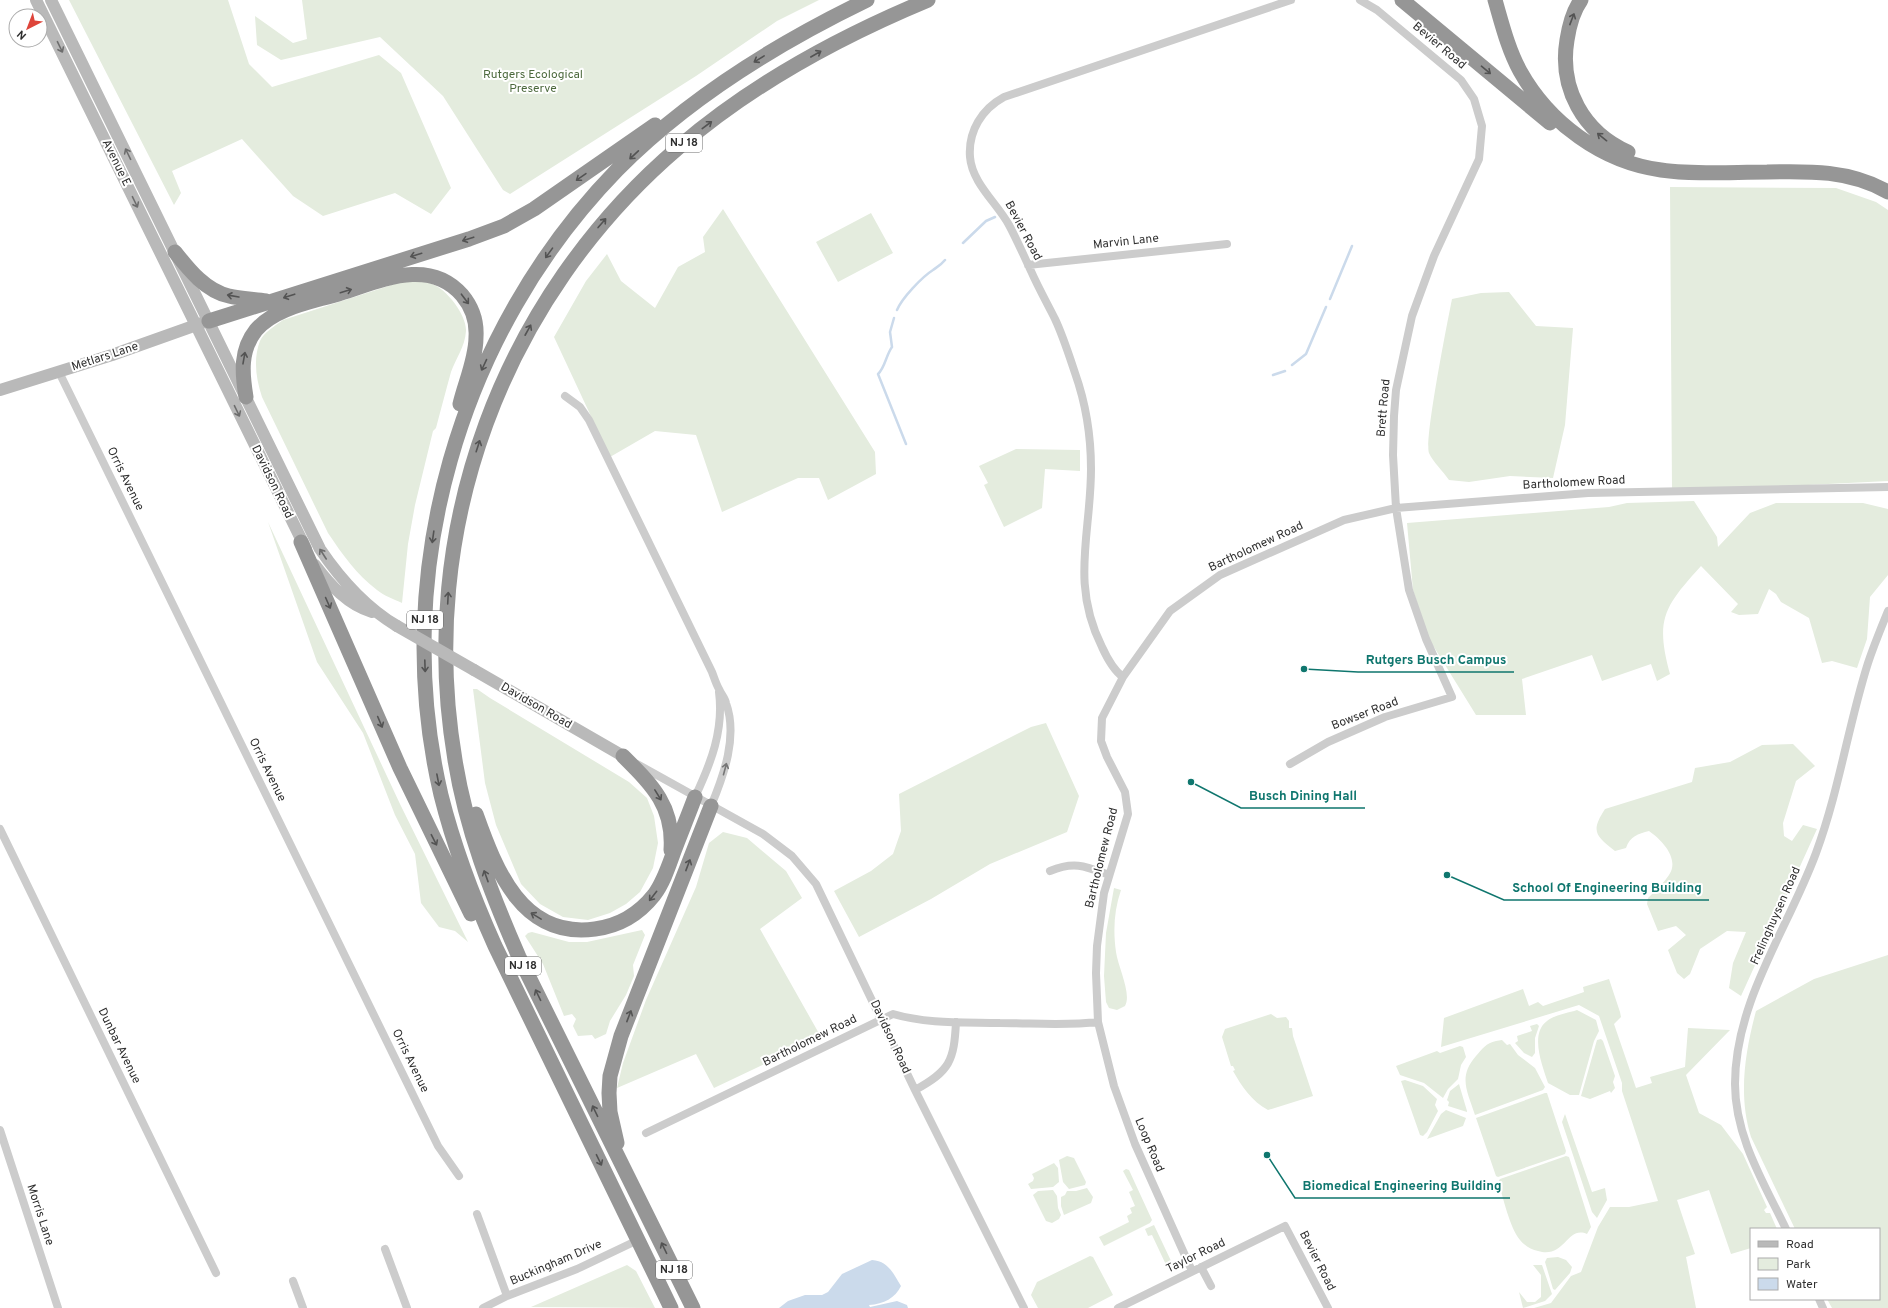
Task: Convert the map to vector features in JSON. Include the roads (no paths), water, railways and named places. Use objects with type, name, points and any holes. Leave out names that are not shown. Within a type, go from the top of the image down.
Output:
[{"type":"highway","name":"NJ 18","points":[[672,1308],[495,946],[463,869],[442,799],[431,742],[424,638],[428,578],[440,498],[460,427],[480,374],[499,334],[538,268],[561,236],[586,205],[618,170],[659,131],[707,94],[747,66],[802,33],[867,0]]},
{"type":"highway","name":"NJ 18","points":[[693,1308],[519,957],[496,904],[478,856],[464,807],[455,763],[447,692],[446,649],[448,587],[454,540],[467,483],[484,429],[498,391],[517,350],[553,289],[580,251],[621,202],[654,169],[690,138],[728,109],[793,66],[862,29],[928,0]]},
{"type":"highway","points":[[1402,0],[1551,125],[1565,127]]},
{"type":"highway","points":[[1581,0],[1570,24],[1566,48],[1566,75],[1575,102],[1588,123],[1602,137],[1615,146],[1648,162],[1660,170]]},
{"type":"highway","points":[[1498,5],[1505,36],[1520,70],[1542,103],[1565,127],[1591,145],[1636,164],[1660,170],[1691,172],[1820,172],[1848,176],[1888,192]]},
{"type":"highway","points":[[202,323],[469,239],[504,226],[534,209],[678,107],[707,94]]},
{"type":"highway","points":[[175,252],[189,270],[212,289],[228,296],[271,302]]},
{"type":"highway","points":[[246,396],[242,372],[245,350],[254,333],[269,319],[288,310],[396,276],[424,274],[436,277],[453,287],[467,301],[474,319],[476,331],[475,346],[457,412],[460,427]]},
{"type":"highway","points":[[301,542],[400,768],[428,827],[504,980],[551,1062]]},
{"type":"highway","points":[[450,721],[472,804],[495,862],[516,898],[533,914],[564,929],[586,930],[605,928],[625,920],[644,907],[655,894],[664,879],[695,797]]},
{"type":"highway","points":[[623,756],[657,791],[666,808],[672,840],[670,862]]},
{"type":"highway","points":[[637,1196],[617,1143],[610,1112],[610,1076],[621,1036],[711,806]]},
{"type":"main road","name":"Avenue E","points":[[36,0],[202,323]]},
{"type":"main road","name":"Avenue E","points":[[51,0],[175,252],[202,323]]},
{"type":"main road","name":"Metlars Lane","points":[[0,390],[59,372],[202,323]]},
{"type":"main road","name":"Davidson Road","points":[[202,323],[246,396],[320,549],[342,579],[377,614]]},
{"type":"main road","name":"Davidson Road","points":[[202,323],[301,542],[323,575],[339,592],[361,609],[377,614],[623,756]]},
{"type":"street","name":"Bevier Road","points":[[1123,677],[1116,672],[1097,637],[1088,613],[1084,590],[1083,552],[1091,470],[1088,426],[1083,397],[1055,320],[1009,225],[976,177],[971,162],[972,136],[977,123],[986,110],[1004,97],[1290,0]]},
{"type":"street","name":"Bevier Road","points":[[1360,0],[1377,10],[1461,80],[1474,100],[1482,126]]},
{"type":"street","name":"Brett Road","points":[[1452,697],[1426,639],[1409,590],[1396,508],[1393,455],[1394,416],[1396,390],[1412,316],[1422,287],[1479,159],[1482,126]]},
{"type":"street","name":"Marvin Lane","points":[[1028,265],[1227,244]]},
{"type":"street","name":"Orris Avenue","points":[[59,372],[438,1146],[459,1176]]},
{"type":"street","points":[[565,396],[580,407],[589,420],[726,702],[730,731],[728,758],[722,779],[711,806]]},
{"type":"street","name":"Bartholomew Road","points":[[646,1133],[893,1014],[912,1020],[956,1022],[1074,1025],[1098,1022],[1097,946],[1104,893],[1126,823],[1128,803],[1120,781],[1103,749],[1100,728],[1105,710],[1123,677],[1170,611],[1220,575],[1344,520],[1396,508],[1588,493],[1871,489],[1888,487]]},
{"type":"street","name":"Bartholomew Road","points":[[1871,489],[1888,492]]},
{"type":"street","name":"Frelinghuysen Road","points":[[1786,1228],[1742,1132],[1735,1086],[1738,1055],[1749,1008],[1777,940],[1800,893],[1830,812],[1868,663],[1888,610]]},
{"type":"street","points":[[695,797],[710,763],[715,747],[721,716],[719,689]]},
{"type":"street","name":"Bowser Road","points":[[1290,764],[1328,742],[1385,717],[1452,697]]},
{"type":"street","name":"Davidson Road","points":[[623,756],[763,834],[792,856],[816,884],[915,1090],[1024,1308]]},
{"type":"street","name":"Dunbar Avenue","points":[[0,829],[216,1273]]},
{"type":"street","points":[[1050,871],[1070,865],[1081,865],[1109,875]]},
{"type":"street","points":[[915,1090],[939,1076],[949,1062],[953,1050],[956,1022]]},
{"type":"street","name":"Loop Road","points":[[1098,1022],[1114,1086],[1132,1138],[1192,1271]]},
{"type":"street","name":"Morris Lane","points":[[0,1130],[58,1308]]},
{"type":"street","points":[[477,1214],[507,1296]]},
{"type":"street","name":"Bevier Road","points":[[1285,1226],[1328,1308]]},
{"type":"street","name":"Taylor Road","points":[[1118,1308],[1285,1226]]},
{"type":"street","name":"Buckingham Drive","points":[[484,1308],[507,1296],[577,1270],[638,1240]]},
{"type":"street","points":[[385,1249],[407,1308]]},
{"type":"street","points":[[1201,1267],[1211,1286]]},
{"type":"street","points":[[293,1281],[303,1308]]},
{"type":"water","points":[[872,1260],[878,1261],[890,1268],[901,1286],[896,1294],[888,1300],[869,1305],[870,1307],[897,1301],[907,1305],[908,1308],[779,1308],[788,1301],[805,1295],[822,1295],[828,1292],[842,1274]]},
{"type":"waterway","points":[[963,243],[986,221],[995,217]]},
{"type":"waterway","points":[[1330,299],[1352,246]]},
{"type":"waterway","points":[[897,310],[913,288],[928,273],[945,260]]},
{"type":"waterway","points":[[1292,365],[1306,354],[1326,307]]},
{"type":"waterway","points":[[894,318],[890,332],[892,347],[878,374],[906,444]]},
{"type":"waterway","points":[[1273,375],[1285,371]]},
{"type":"place","name":"Rutgers Busch Campus","points":[[1304,669]]},
{"type":"place","name":"Busch Dining Hall","points":[[1191,782]]},
{"type":"place","name":"School Of Engineering Building","points":[[1447,875]]},
{"type":"place","name":"Biomedical Engineering Building","points":[[1267,1155]]},
{"type":"park label","name":"Rutgers Ecological Preserve","points":[[533,82]]}]
